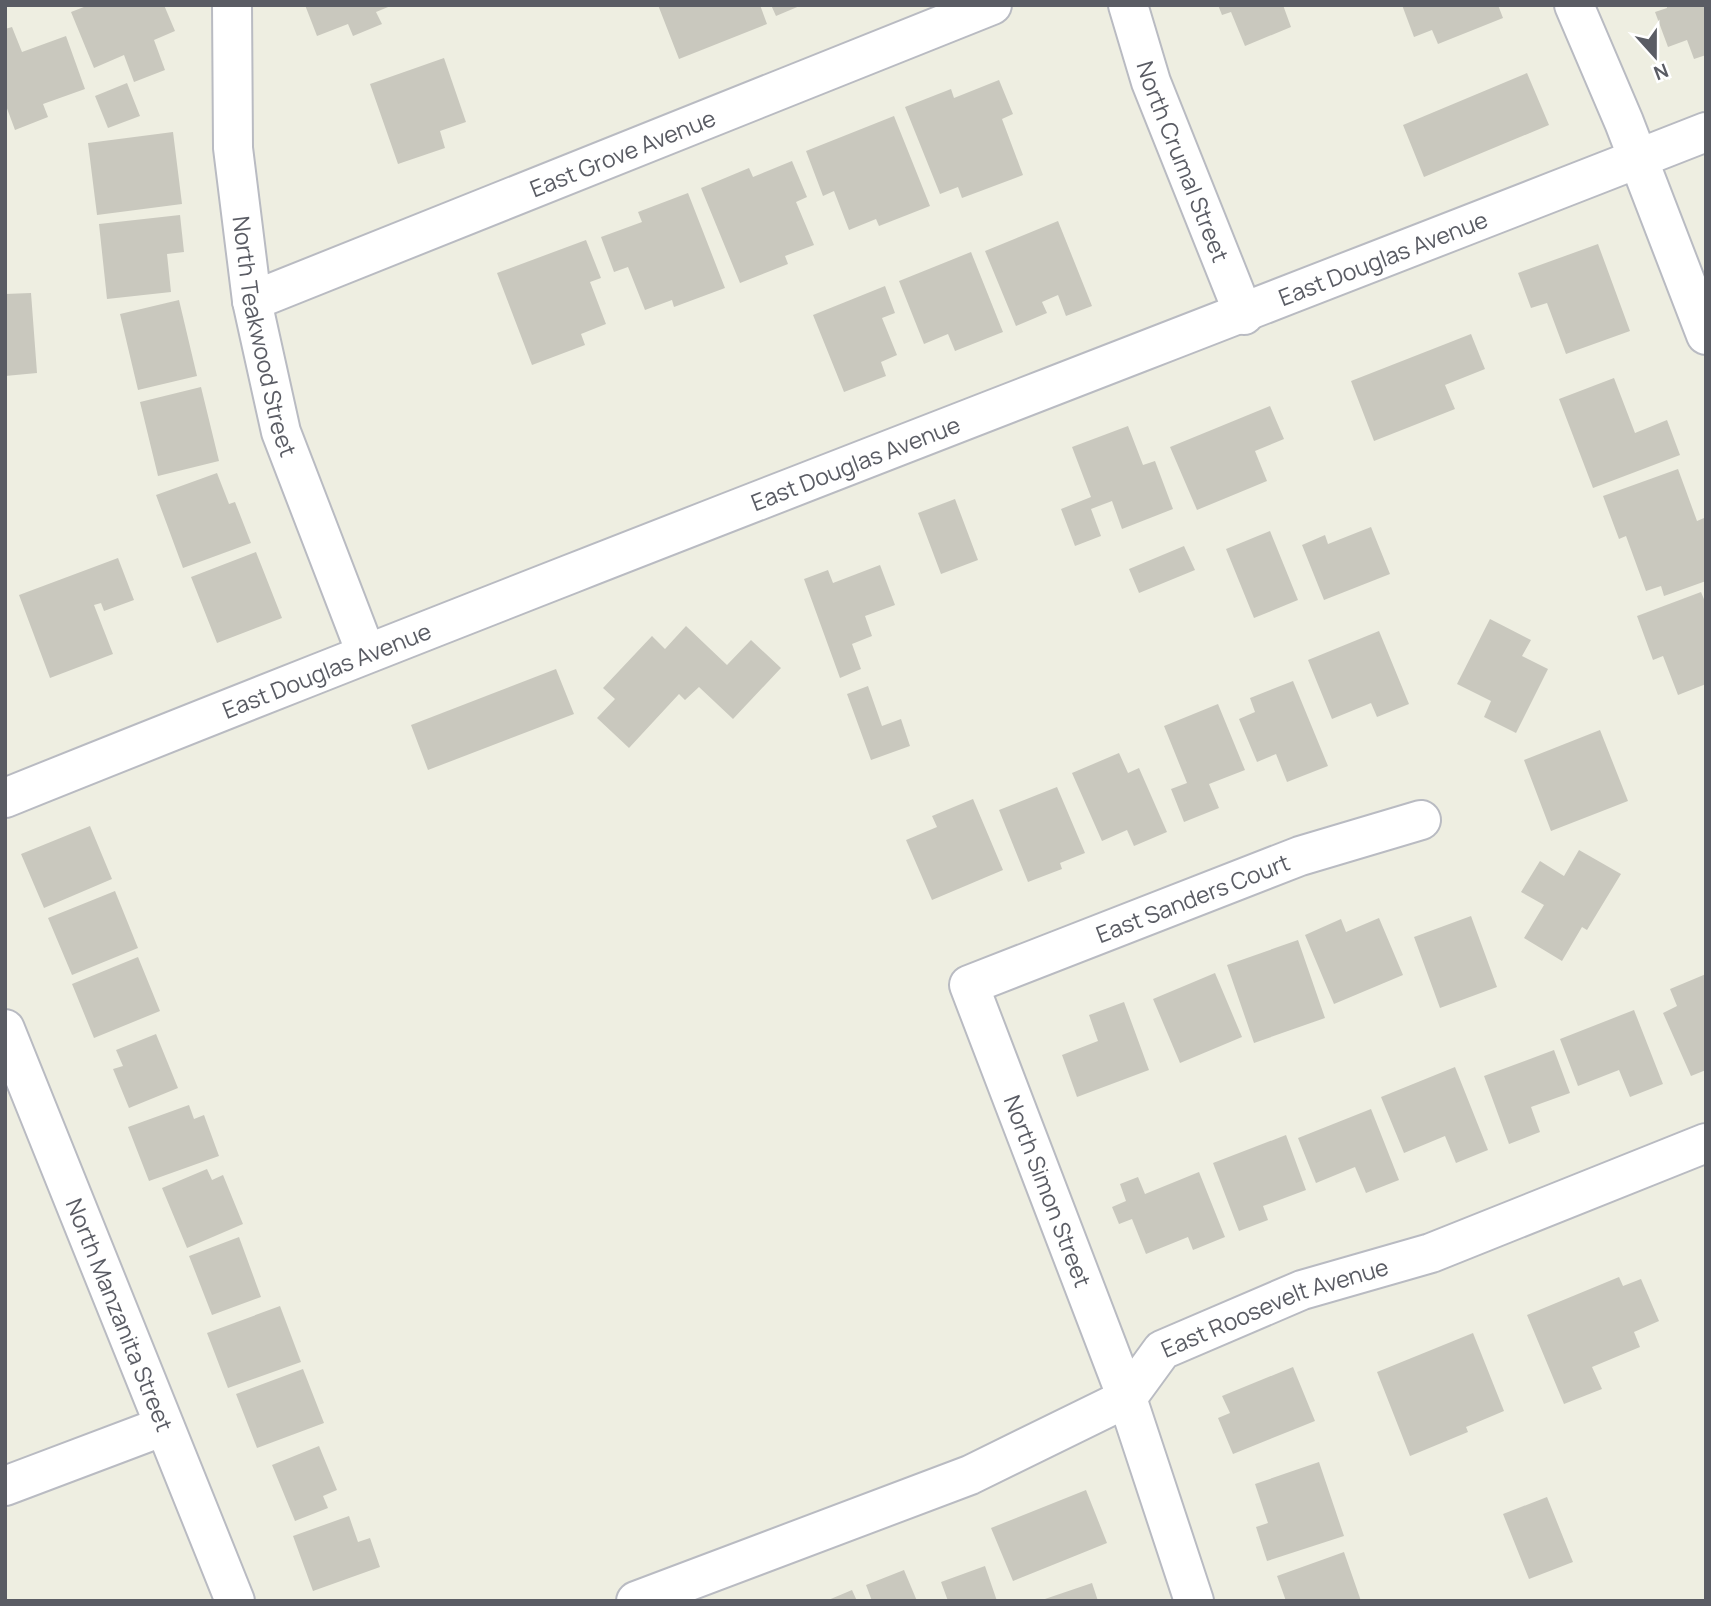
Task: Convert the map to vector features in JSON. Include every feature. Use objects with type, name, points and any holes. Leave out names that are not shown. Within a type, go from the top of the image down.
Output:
[{"type":"street","name":"North Teakwood Street","points":[[232,5],[233,148],[252,301],[281,432],[366,653]]},
{"type":"street","name":"East Grove Avenue","points":[[252,301],[992,5]]},
{"type":"street","name":"North Crumal Street","points":[[1128,5],[1151,82],[1244,315]]},
{"type":"street","points":[[1574,5],[1638,159],[1706,335]]},
{"type":"street","name":"East Douglas Avenue","points":[[5,798],[366,653],[1244,315],[1706,132]]},
{"type":"street","name":"East Sanders Court","points":[[970,985],[1300,856],[1421,820]]},
{"type":"street","name":"North Simon Street","points":[[970,985],[1127,1398],[1194,1601]]},
{"type":"street","name":"North Manzanita Street","points":[[5,1029],[13,1072],[164,1426],[235,1601]]},
{"type":"street","name":"East Roosevelt Avenue","points":[[636,1601],[970,1475],[1127,1398],[1162,1350],[1302,1290],[1431,1253],[1706,1143]]},
{"type":"street","points":[[5,1486],[164,1426]]},
{"type":"building","points":[[89,5],[164,5],[175,31],[154,40],[165,70],[134,82],[124,55],[94,68],[71,12]]},
{"type":"building","points":[[305,5],[393,5],[376,12],[382,24],[353,36],[348,24],[317,36]]},
{"type":"building","points":[[658,5],[760,5],[767,24],[679,59]]},
{"type":"building","points":[[771,5],[802,5],[776,16]]},
{"type":"building","points":[[1218,5],[1283,5],[1291,27],[1245,46],[1231,12],[1222,15]]},
{"type":"building","points":[[1402,5],[1498,5],[1503,18],[1438,44],[1432,30],[1414,37]]},
{"type":"building","points":[[1667,5],[1706,5],[1706,55],[1694,59],[1687,40],[1668,47],[1655,12],[1667,8]]},
{"type":"building","points":[[12,27],[22,52],[66,36],[85,89],[43,104],[48,117],[15,130],[5,103],[5,29]]},
{"type":"building","points":[[444,58],[466,122],[440,131],[445,148],[398,164],[370,84]]},
{"type":"building","points":[[1527,73],[1549,125],[1424,177],[1403,125]]},
{"type":"building","points":[[999,80],[1013,114],[1002,119],[1023,175],[962,198],[958,187],[940,194],[905,107],[951,89],[954,98]]},
{"type":"building","points":[[127,83],[140,116],[108,128],[95,96]]},
{"type":"building","points":[[894,116],[930,206],[879,226],[876,219],[849,230],[834,191],[823,196],[806,151]]},
{"type":"building","points":[[173,132],[182,204],[97,215],[88,143]]},
{"type":"building","points":[[792,161],[807,197],[796,202],[814,245],[785,256],[788,264],[740,283],[701,188],[749,168],[753,177]]},
{"type":"building","points":[[688,193],[725,288],[674,307],[672,300],[645,310],[628,267],[614,272],[601,237],[642,222],[638,212]]},
{"type":"building","points":[[180,215],[184,252],[167,254],[171,292],[107,299],[99,224]]},
{"type":"building","points":[[1058,221],[1092,306],[1066,316],[1058,295],[1042,302],[1047,313],[1016,326],[985,251]]},
{"type":"building","points":[[586,240],[601,278],[590,282],[606,324],[581,334],[585,345],[532,365],[497,273]]},
{"type":"building","points":[[1598,244],[1630,331],[1566,354],[1547,303],[1531,308],[1518,273]]},
{"type":"building","points":[[971,252],[1003,332],[955,351],[948,334],[924,344],[899,281]]},
{"type":"building","points":[[885,286],[895,313],[882,318],[897,355],[881,362],[886,376],[844,392],[813,315]]},
{"type":"building","points":[[31,293],[37,373],[5,376],[5,294]]},
{"type":"building","points":[[179,300],[197,376],[138,390],[120,314]]},
{"type":"building","points":[[1471,334],[1485,369],[1445,385],[1455,409],[1374,441],[1351,381]]},
{"type":"building","points":[[1614,378],[1635,433],[1667,420],[1680,455],[1593,488],[1559,399]]},
{"type":"building","points":[[201,387],[219,461],[158,476],[140,402]]},
{"type":"building","points":[[1270,406],[1284,439],[1255,451],[1267,481],[1197,510],[1170,447]]},
{"type":"building","points":[[1128,426],[1143,465],[1155,461],[1173,509],[1122,529],[1112,501],[1091,509],[1101,536],[1075,546],[1061,509],[1091,497],[1072,447]]},
{"type":"building","points":[[1678,469],[1697,521],[1704,518],[1706,521],[1706,581],[1664,596],[1661,586],[1646,591],[1626,536],[1619,539],[1603,496]]},
{"type":"building","points":[[217,473],[229,504],[235,502],[251,543],[183,568],[156,495]]},
{"type":"building","points":[[955,499],[978,560],[941,574],[918,513]]},
{"type":"building","points":[[1371,527],[1390,574],[1324,600],[1302,545],[1325,535],[1328,544]]},
{"type":"building","points":[[1270,531],[1298,600],[1254,618],[1226,549]]},
{"type":"building","points":[[1184,546],[1195,570],[1139,593],[1129,569]]},
{"type":"building","points":[[256,552],[282,618],[217,643],[191,577]]},
{"type":"building","points":[[118,558],[134,600],[104,611],[101,603],[94,605],[113,654],[50,678],[19,595]]},
{"type":"building","points":[[880,565],[895,605],[865,616],[872,636],[852,644],[861,669],[840,678],[804,579],[828,570],[833,583]]},
{"type":"building","points":[[1701,592],[1706,604],[1706,684],[1678,695],[1663,656],[1653,660],[1637,616]]},
{"type":"building","points":[[1490,619],[1531,640],[1522,656],[1548,669],[1516,733],[1484,717],[1491,701],[1457,684]]},
{"type":"building","points":[[686,626],[727,665],[751,640],[781,668],[733,719],[699,687],[685,700],[679,694],[629,748],[597,718],[615,699],[603,688],[652,636],[665,649]]},
{"type":"building","points":[[1379,631],[1409,704],[1377,717],[1371,703],[1332,719],[1308,660]]},
{"type":"building","points":[[556,669],[574,714],[428,770],[411,725]]},
{"type":"building","points":[[1293,681],[1328,766],[1287,782],[1276,754],[1257,762],[1239,719],[1255,712],[1250,698]]},
{"type":"building","points":[[868,686],[882,726],[901,719],[910,746],[871,760],[847,694]]},
{"type":"building","points":[[1218,704],[1245,770],[1209,784],[1219,808],[1184,822],[1171,789],[1187,783],[1164,726]]},
{"type":"building","points":[[1600,730],[1628,801],[1551,831],[1524,760]]},
{"type":"building","points":[[1119,753],[1128,773],[1139,768],[1167,832],[1134,846],[1127,830],[1102,841],[1072,773]]},
{"type":"building","points":[[1057,787],[1085,853],[1060,863],[1062,869],[1028,882],[999,810]]},
{"type":"building","points":[[973,799],[1003,870],[932,900],[906,840],[937,827],[932,816]]},
{"type":"building","points":[[90,826],[112,879],[44,908],[21,854]]},
{"type":"building","points":[[1579,850],[1621,874],[1587,930],[1582,927],[1562,961],[1524,938],[1544,905],[1521,892],[1540,861],[1564,876]]},
{"type":"building","points":[[115,891],[138,948],[72,975],[48,918]]},
{"type":"building","points":[[1471,916],[1497,987],[1440,1008],[1414,937]]},
{"type":"building","points":[[1379,918],[1403,975],[1334,1004],[1305,935],[1341,919],[1346,932]]},
{"type":"building","points":[[1298,940],[1325,1018],[1254,1043],[1227,965]]},
{"type":"building","points":[[138,957],[160,1011],[94,1038],[72,984]]},
{"type":"building","points":[[1215,973],[1242,1037],[1180,1063],[1153,999]]},
{"type":"building","points":[[1706,974],[1706,1070],[1691,1076],[1663,1013],[1677,1006],[1670,989]]},
{"type":"building","points":[[1124,1002],[1149,1070],[1077,1097],[1062,1055],[1098,1041],[1089,1015]]},
{"type":"building","points":[[1634,1010],[1663,1084],[1630,1097],[1619,1070],[1578,1086],[1560,1039]]},
{"type":"building","points":[[156,1034],[178,1088],[129,1108],[113,1069],[123,1066],[116,1050]]},
{"type":"building","points":[[1554,1050],[1570,1093],[1531,1107],[1540,1132],[1509,1144],[1484,1076]]},
{"type":"building","points":[[1455,1067],[1488,1150],[1456,1163],[1445,1136],[1404,1153],[1381,1097]]},
{"type":"building","points":[[189,1105],[194,1119],[204,1115],[219,1156],[149,1181],[128,1127]]},
{"type":"building","points":[[1371,1109],[1399,1180],[1366,1193],[1355,1167],[1316,1183],[1298,1138]]},
{"type":"building","points":[[1286,1135],[1306,1190],[1263,1206],[1268,1220],[1239,1231],[1213,1163]]},
{"type":"building","points":[[207,1169],[212,1180],[223,1175],[243,1224],[187,1248],[162,1188]]},
{"type":"building","points":[[1199,1172],[1225,1237],[1193,1250],[1188,1237],[1146,1254],[1132,1219],[1119,1224],[1112,1207],[1126,1201],[1120,1184],[1138,1177],[1145,1194]]},
{"type":"building","points":[[239,1237],[261,1297],[212,1315],[189,1256]]},
{"type":"building","points":[[1619,1277],[1623,1286],[1641,1279],[1659,1321],[1634,1332],[1640,1347],[1592,1367],[1602,1389],[1564,1404],[1527,1315]]},
{"type":"building","points":[[280,1306],[301,1362],[228,1388],[207,1333]]},
{"type":"building","points":[[1473,1333],[1504,1411],[1466,1427],[1468,1432],[1410,1456],[1377,1372]]},
{"type":"building","points":[[1293,1367],[1315,1421],[1233,1454],[1218,1418],[1230,1413],[1222,1396]]},
{"type":"building","points":[[303,1369],[324,1423],[257,1448],[236,1394]]},
{"type":"building","points":[[319,1446],[337,1490],[323,1496],[328,1508],[295,1521],[272,1465]]},
{"type":"building","points":[[1319,1462],[1344,1536],[1267,1561],[1256,1527],[1268,1523],[1255,1484]]},
{"type":"building","points":[[1086,1490],[1107,1543],[1013,1581],[991,1528]]},
{"type":"building","points":[[1547,1497],[1573,1562],[1529,1579],[1503,1514]]},
{"type":"building","points":[[349,1516],[358,1542],[370,1538],[380,1567],[313,1591],[293,1536]]},
{"type":"building","points":[[1344,1552],[1361,1601],[1286,1601],[1277,1576]]},
{"type":"building","points":[[985,1566],[997,1601],[948,1601],[941,1582]]},
{"type":"building","points":[[904,1570],[917,1601],[872,1601],[866,1585]]},
{"type":"building","points":[[1092,1583],[1098,1601],[1042,1601],[1042,1600]]},
{"type":"building","points":[[852,1590],[857,1601],[826,1601]]}]
